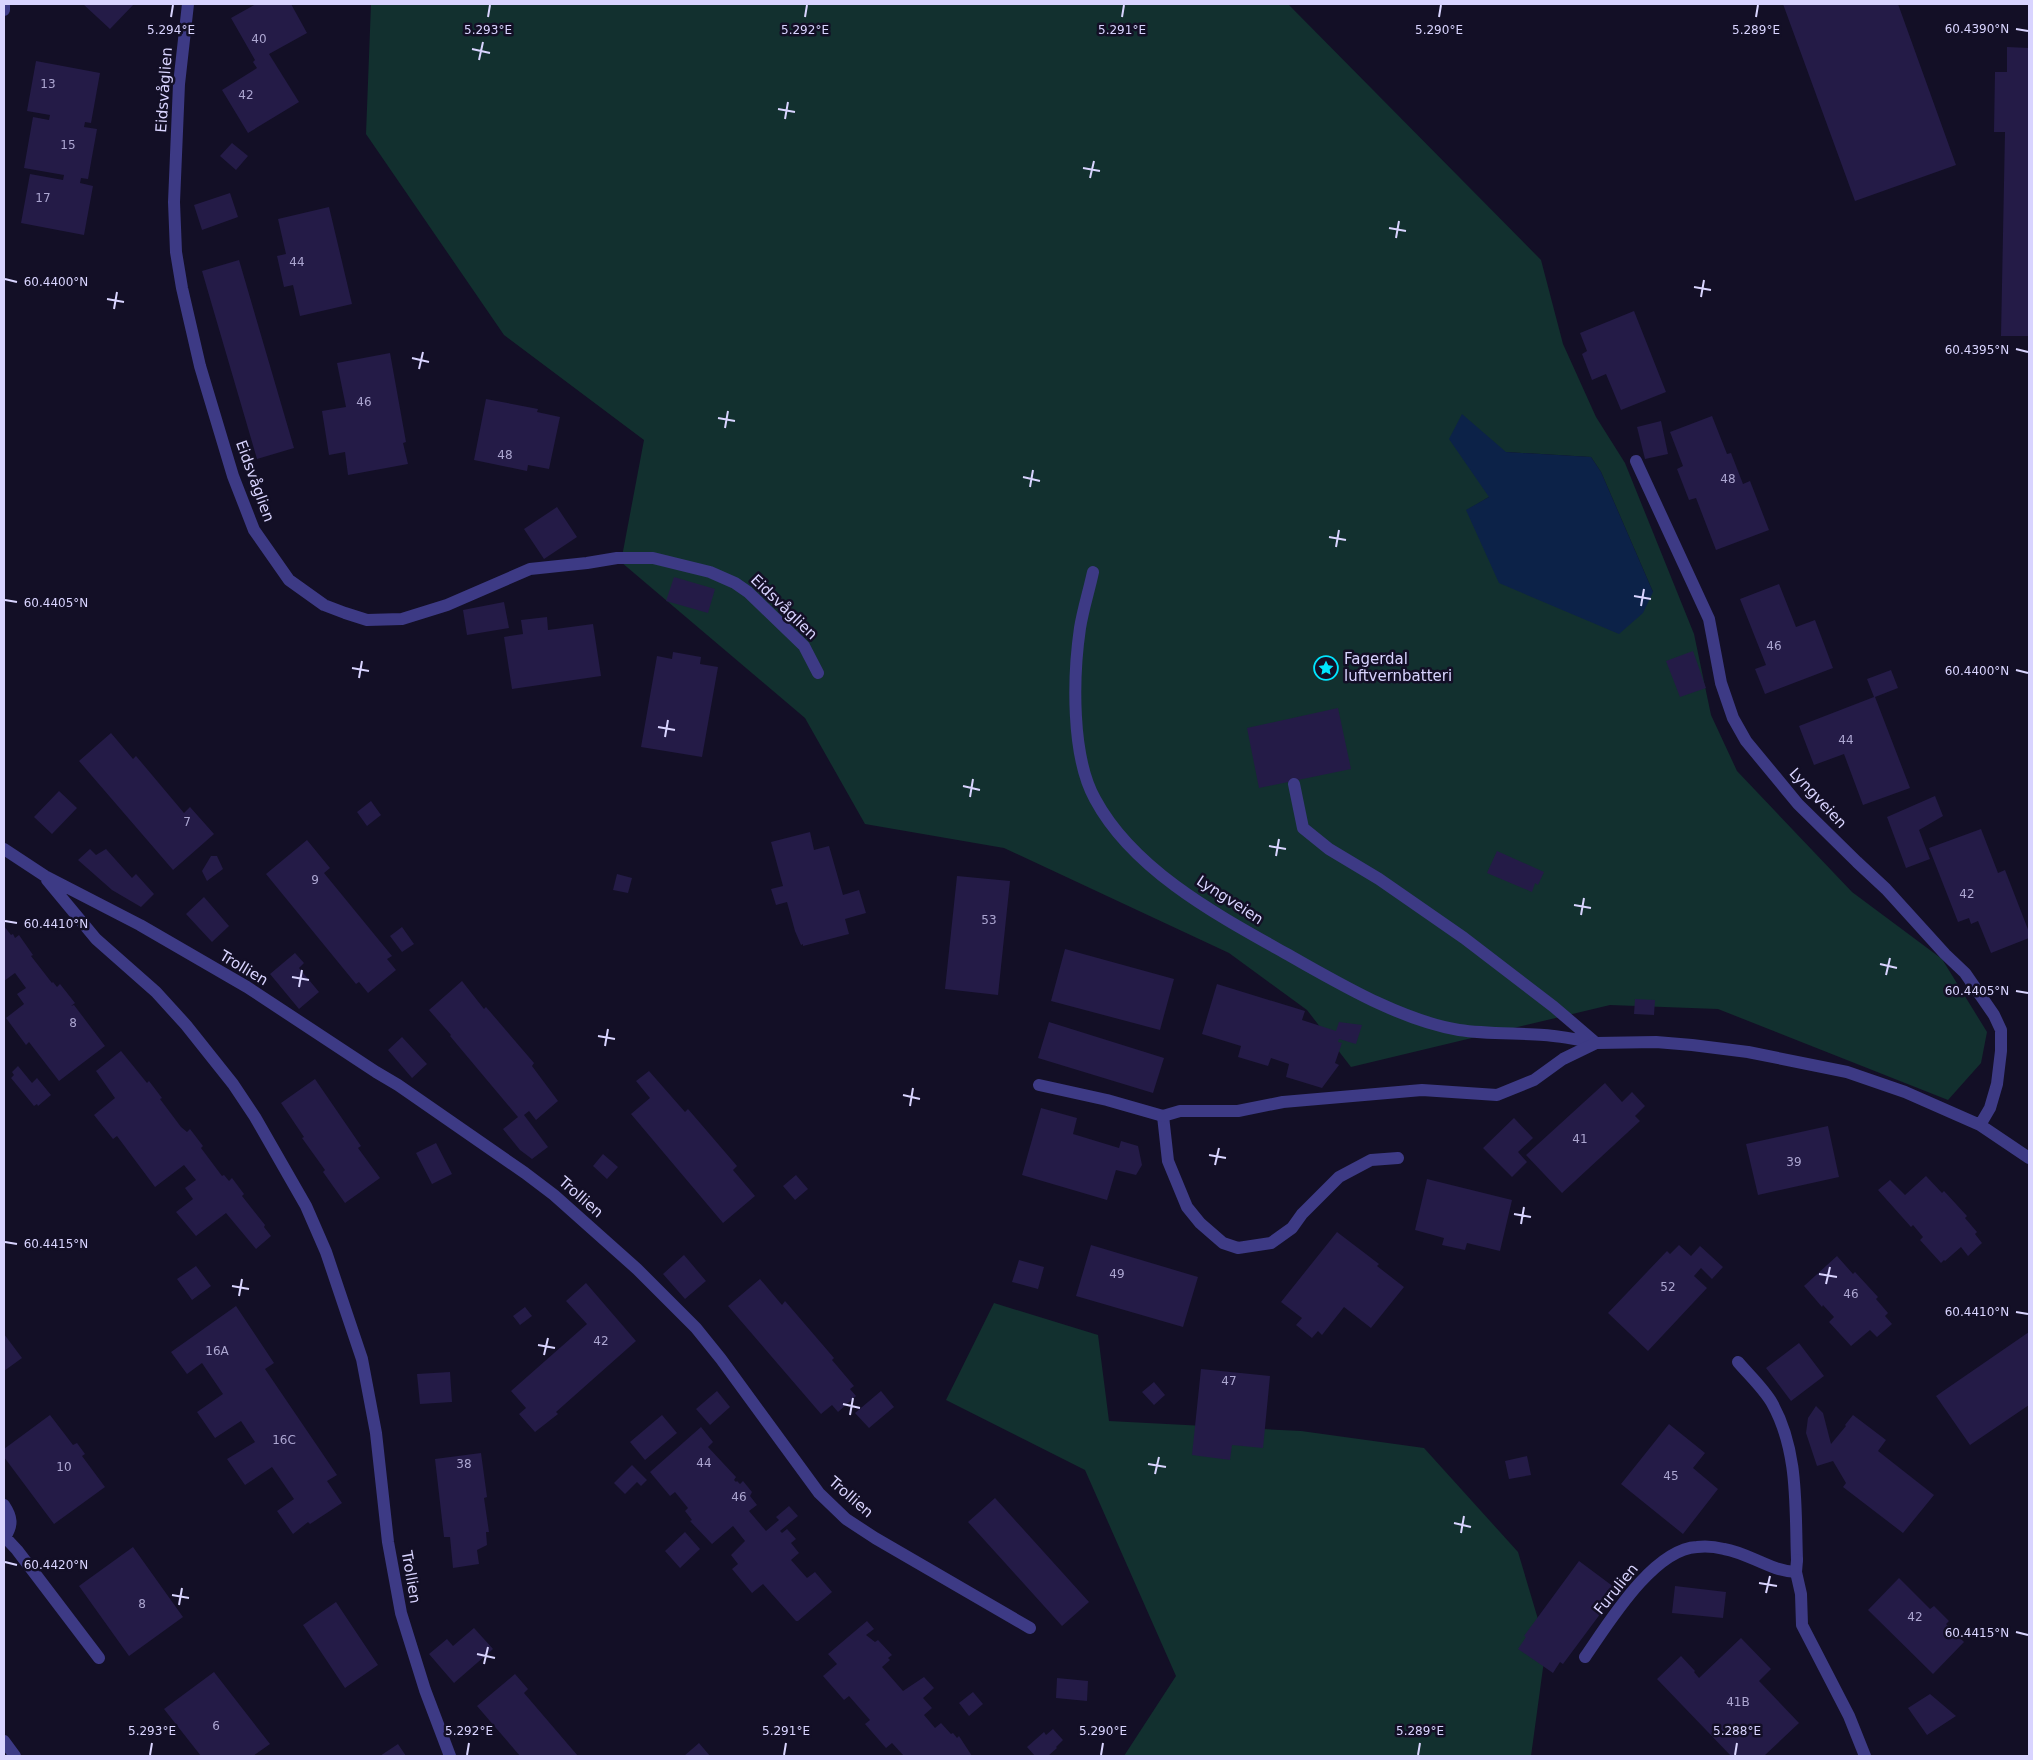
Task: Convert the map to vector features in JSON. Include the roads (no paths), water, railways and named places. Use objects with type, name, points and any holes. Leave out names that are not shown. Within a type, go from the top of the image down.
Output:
[{"type":"street","points":[[4,4],[4,10]]},
{"type":"street","name":"Eidsvåglien","points":[[188,4],[179,84],[174,202],[176,252],[182,288],[200,366],[234,476],[254,530],[290,580],[324,605],[345,613],[367,620],[402,619],[446,605],[530,569],[617,558],[652,558],[710,572],[748,592],[794,635],[808,652],[818,673]]},
{"type":"street","name":"Lyngveien","points":[[1636,461],[1709,619],[1720,683],[1733,718],[1746,742],[1798,804],[1886,889],[1964,973],[1994,1015],[2000,1030],[2001,1051],[1997,1084],[1990,1108],[1980,1124]]},
{"type":"street","name":"Lyngveien","points":[[1093,572],[1079,637],[1076,698],[1078,737],[1084,771],[1094,798],[1114,828],[1146,863],[1195,899],[1255,936],[1338,983],[1385,1006],[1430,1023],[1459,1030],[1546,1035],[1596,1043],[1656,1042],[1692,1045],[1748,1052],[1847,1072],[1906,1092],[1980,1124],[2029,1158]]},
{"type":"street","points":[[1294,784],[1304,828],[1329,849],[1379,879],[1464,938],[1554,1007],[1596,1043]]},
{"type":"street","name":"Trollien","points":[[4,849],[40,872],[140,925],[247,987],[376,1072],[398,1084],[519,1168],[554,1195],[603,1238],[696,1328],[721,1359],[819,1494],[846,1519],[875,1538],[1030,1628]]},
{"type":"street","name":"Trollien","points":[[40,872],[96,939],[156,992],[186,1025],[233,1084],[255,1117],[306,1206],[326,1252],[362,1359],[376,1433],[388,1542],[401,1613],[425,1690],[450,1756]]},
{"type":"street","name":"Lyngveien","points":[[1039,1085],[1107,1100],[1164,1116],[1180,1111],[1238,1111],[1283,1102],[1413,1091],[1497,1095],[1534,1080],[1563,1059],[1596,1043]]},
{"type":"street","points":[[1164,1116],[1168,1161],[1187,1207],[1200,1223],[1223,1243],[1238,1248],[1271,1243],[1292,1228],[1302,1214],[1339,1177],[1371,1160],[1398,1158]]},
{"type":"street","points":[[1738,1362],[1772,1403],[1784,1433],[1794,1472],[1796,1566],[1801,1594],[1802,1625],[1850,1716],[1865,1756]]},
{"type":"street","points":[[4,1505],[10,1515],[11,1522],[4,1537],[17,1550],[99,1658]]},
{"type":"street","name":"Furulien","points":[[1585,1656],[1620,1607],[1650,1572],[1681,1551],[1696,1546],[1725,1549],[1784,1571],[1796,1566]]},
{"type":"street","points":[[4,1741],[15,1756]]},
{"type":"water","points":[[1462,414],[1506,452],[1591,457],[1601,472],[1653,592],[1643,613],[1619,634],[1499,583],[1466,510],[1489,497],[1449,439]]},
{"type":"place","name":"Fagerdal luftvernbatteri","points":[[1326,668]]}]
